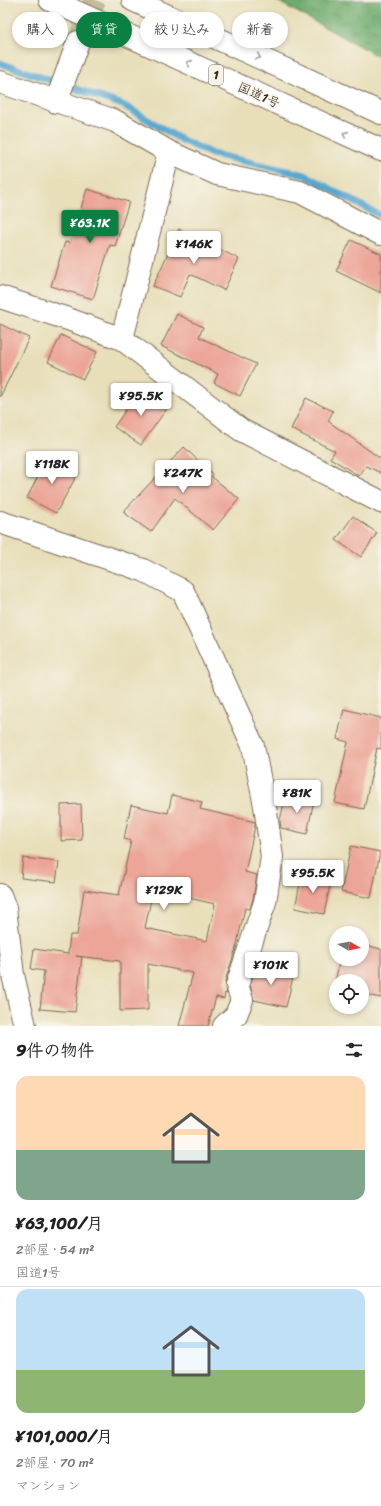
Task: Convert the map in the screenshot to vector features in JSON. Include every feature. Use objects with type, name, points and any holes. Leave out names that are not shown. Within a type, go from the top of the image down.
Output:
[{"type":"main road","name":"国道1号","points":[[50,0],[381,150]]},
{"type":"main road","points":[[133,0],[381,113]]},
{"type":"main road","points":[[56,102],[76,47]]},
{"type":"main road","points":[[0,82],[114,121],[169,152],[217,174],[300,192],[381,234]]},
{"type":"main road","points":[[122,339],[169,152]]},
{"type":"main road","points":[[0,297],[68,319],[122,339],[241,430],[381,502]]},
{"type":"main road","points":[[0,522],[143,570],[183,591],[250,740],[265,806],[272,857],[265,902],[236,986],[242,1000],[236,1015],[224,1026]]},
{"type":"main road","points":[[0,895],[5,908],[13,975],[25,1026]]},
{"type":"green space","points":[[275,0],[381,0],[381,58]]},
{"type":"building","points":[[87,189],[129,202],[115,246],[110,245],[93,299],[51,286],[65,242],[70,243]]},
{"type":"building","points":[[179,229],[239,259],[224,290],[190,274],[180,297],[153,286]]},
{"type":"building","points":[[351,240],[381,254],[381,293],[336,271]]},
{"type":"building","points":[[177,314],[203,327],[199,337],[256,364],[240,396],[214,383],[218,374],[161,346]]},
{"type":"building","points":[[0,324],[29,338],[0,397]]},
{"type":"building","points":[[61,335],[97,352],[83,379],[48,362]]},
{"type":"building","points":[[140,389],[168,407],[141,445],[114,427]]},
{"type":"building","points":[[306,398],[333,411],[328,421],[381,459],[381,473],[366,466],[359,476],[330,458],[335,451],[291,429]]},
{"type":"building","points":[[184,447],[213,475],[212,477],[239,499],[213,530],[175,498],[151,532],[123,512]]},
{"type":"building","points":[[48,457],[78,473],[56,513],[27,498]]},
{"type":"building","points":[[353,516],[377,533],[361,557],[336,540]]},
{"type":"building","points":[[344,709],[381,718],[381,749],[377,748],[364,809],[335,803],[348,742],[337,739]]},
{"type":"building","points":[[286,794],[314,800],[307,834],[281,828],[280,821]]},
{"type":"building","points":[[172,795],[202,802],[200,809],[255,822],[245,872],[257,875],[253,899],[250,909],[245,908],[236,948],[225,981],[227,994],[225,993],[224,999],[216,997],[208,1026],[179,1026],[193,973],[148,964],[148,1010],[120,1011],[120,961],[76,956],[82,957],[75,1012],[40,1009],[44,971],[31,969],[34,949],[68,954],[70,935],[77,935],[84,890],[119,895],[131,841],[124,839],[131,805],[168,813]],"holes":[[[153,890],[215,904],[207,941],[145,928]]]},
{"type":"building","points":[[81,804],[82,840],[61,841],[61,805]]},
{"type":"building","points":[[351,846],[380,852],[371,898],[341,892]]},
{"type":"building","points":[[23,858],[59,862],[56,882],[21,878]]},
{"type":"building","points":[[302,874],[331,880],[324,914],[295,908]]},
{"type":"building","points":[[369,946],[381,949],[381,998],[369,995],[369,974],[337,974],[338,966],[369,966]]},
{"type":"building","points":[[257,965],[294,973],[286,1007],[254,1000],[250,985]]},
{"type":"waterway","points":[[0,63],[123,105],[180,139],[212,154],[305,175],[381,216]]},
{"type":"tunnel","points":[[90,12],[95,0]]}]
